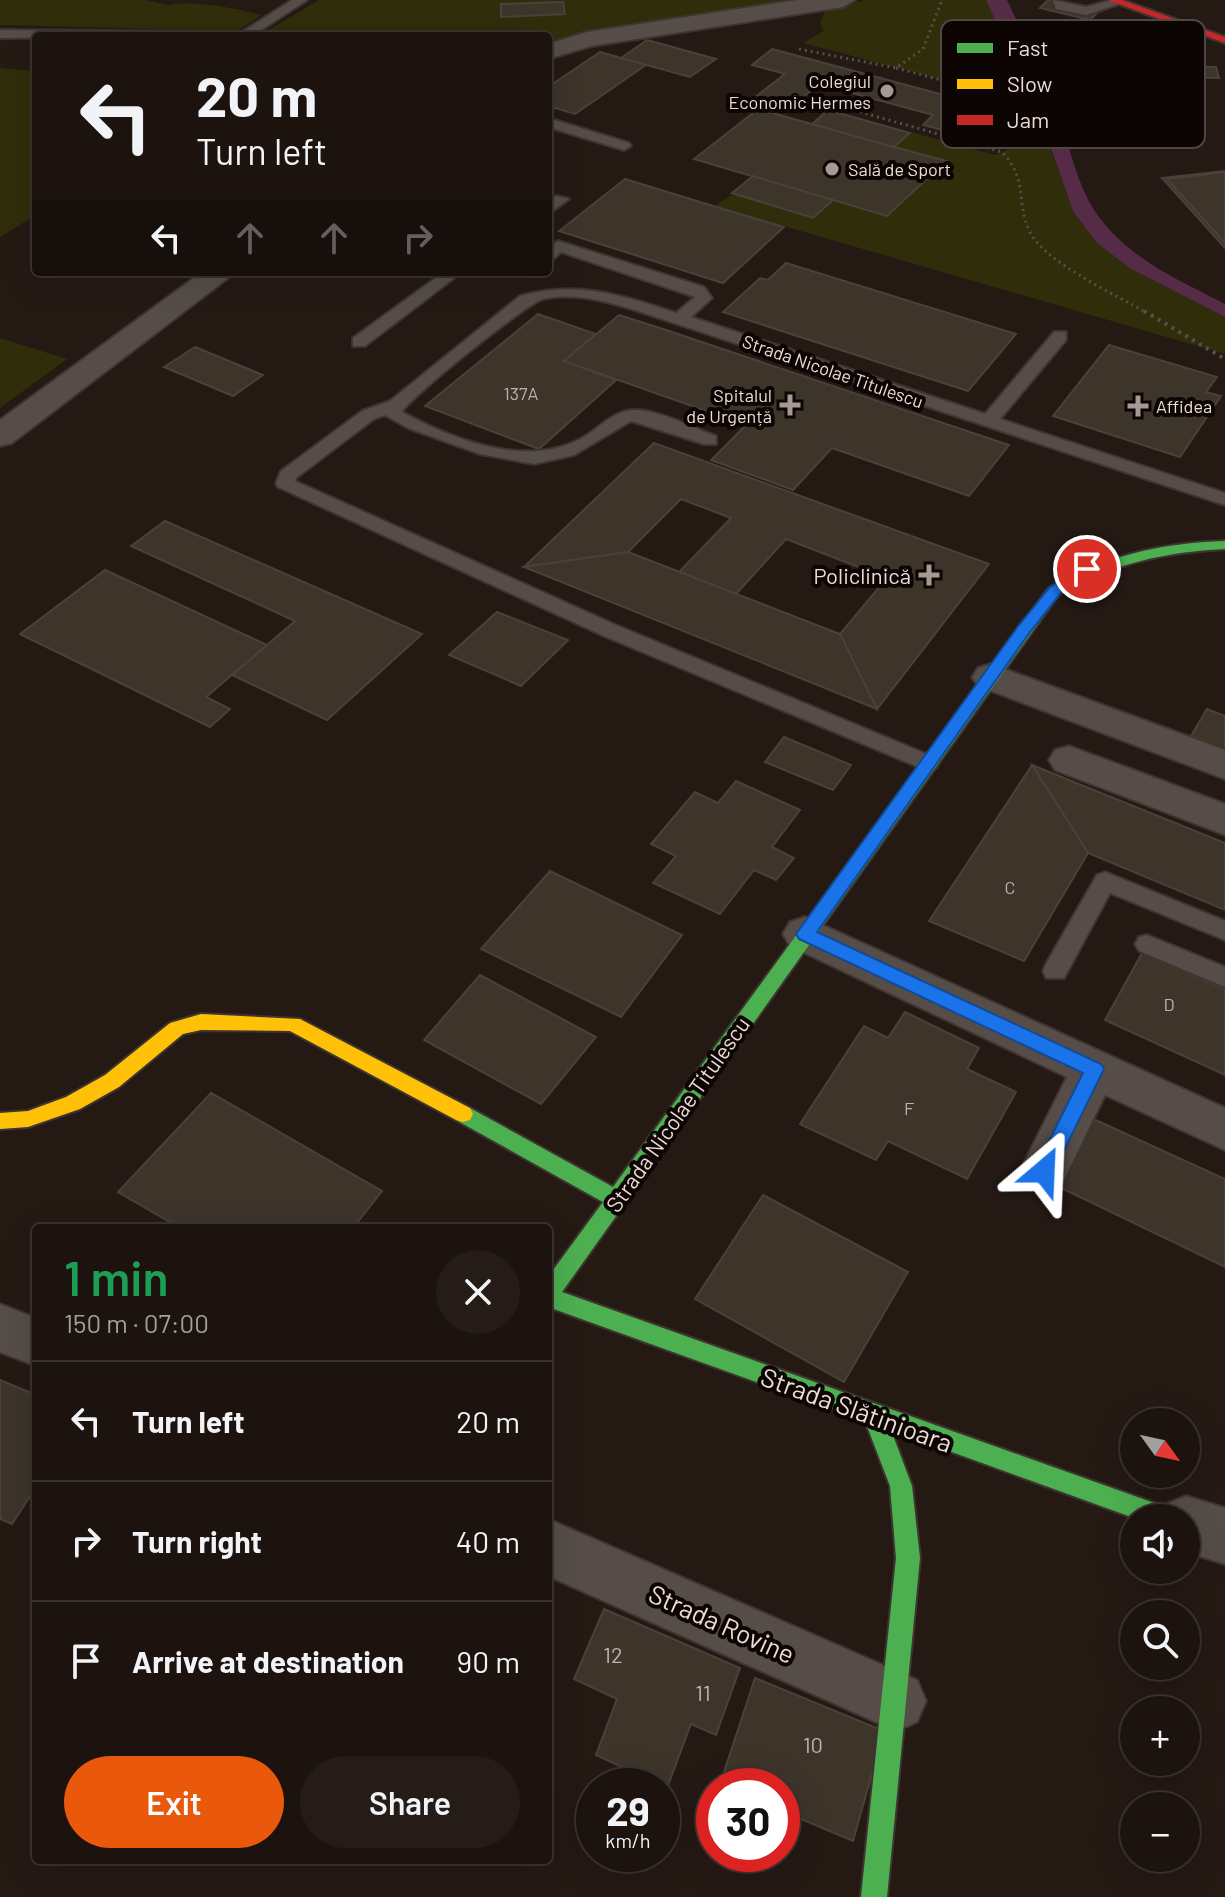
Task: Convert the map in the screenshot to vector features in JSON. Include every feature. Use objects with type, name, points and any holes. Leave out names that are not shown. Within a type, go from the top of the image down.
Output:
[{"type":"street","points":[[552,51],[587,39],[843,0]]},
{"type":"street","points":[[1116,1],[1178,20]]},
{"type":"street","points":[[1205,25],[1225,28]]},
{"type":"street","points":[[1205,32],[1225,40]]},
{"type":"street","points":[[0,436],[216,276]]},
{"type":"street","name":"Strada Nicolae Titulescu","points":[[552,1290],[1054,591],[1087,569],[1121,555],[1160,547],[1225,545]]},
{"type":"street","points":[[991,677],[1214,761],[1179,802]]},
{"type":"street","points":[[1069,760],[1225,820]]},
{"type":"street","points":[[805,934],[1225,1130]]},
{"type":"street","points":[[0,1121],[28,1119],[73,1103],[112,1081],[177,1028],[201,1022],[293,1024],[616,1199]]},
{"type":"street","points":[[1044,1171],[1094,1069]]},
{"type":"street","name":"Strada Slătinioara","points":[[552,1297],[874,1416],[1126,1504]]},
{"type":"street","points":[[0,1328],[32,1340]]},
{"type":"street","points":[[874,1416],[901,1486],[908,1558],[874,1897]]},
{"type":"street","points":[[1200,1528],[1225,1536]]},
{"type":"street","name":"Strada Rovine","points":[[552,1549],[896,1701]]},
{"type":"lane","points":[[278,0],[298,2]]},
{"type":"lane","points":[[1059,0],[1061,6],[1086,11],[1116,1]]},
{"type":"lane","points":[[249,32],[298,2]]},
{"type":"lane","points":[[0,34],[32,34]]},
{"type":"lane","points":[[552,123],[624,146]]},
{"type":"lane","points":[[552,249],[698,290],[704,298],[679,319]]},
{"type":"lane","points":[[359,342],[449,276]]},
{"type":"lane","points":[[543,276],[550,290],[526,299],[396,405],[368,415],[288,475],[285,483],[611,631],[928,763]]},
{"type":"lane","name":"Strada Nicolae Titulescu","points":[[550,290],[608,296],[1225,499]]},
{"type":"lane","points":[[988,422],[1060,336]]},
{"type":"lane","points":[[396,405],[393,414],[403,420],[499,456],[520,460],[543,459],[567,452],[591,441],[627,414],[710,440]]},
{"type":"lane","points":[[1055,971],[1105,881],[1225,931]]},
{"type":"lane","points":[[1147,944],[1225,977]]},
{"type":"path","points":[[896,68],[923,49],[942,0]]},
{"type":"path","points":[[799,49],[941,80]]},
{"type":"path","points":[[825,102],[941,133]]},
{"type":"path","points":[[990,148],[1017,165],[1030,230],[1041,246],[1062,262],[1225,359]]},
{"type":"shaded area","points":[[0,0],[145,0],[168,5],[190,3],[215,6],[262,15],[237,31],[0,25]]},
{"type":"shaded area","points":[[319,0],[823,0],[552,45],[552,32],[413,32],[408,29],[396,32],[265,32]]},
{"type":"shaded area","points":[[865,0],[987,0],[996,20],[941,20],[941,80],[803,43],[824,31],[820,23],[825,12]]},
{"type":"shaded area","points":[[986,0],[1007,0],[1017,20],[995,20]]},
{"type":"shaded area","points":[[0,68],[32,71],[32,217],[0,237]]},
{"type":"shaded area","points":[[911,132],[941,140],[941,148],[969,148],[995,155],[1011,148],[1051,148],[1073,211],[1092,236],[1131,269],[1225,317],[1225,354],[715,206],[732,194],[812,218],[832,200],[888,216],[946,162],[895,147]]},
{"type":"shaded area","points":[[1051,148],[1069,148],[1089,200],[1121,241],[1171,276],[1225,304],[1225,317],[1131,269],[1096,242],[1073,211]]},
{"type":"shaded area","points":[[0,338],[67,359],[0,408]]},
{"type":"building","points":[[1048,0],[1099,11],[1090,20],[1040,8]]},
{"type":"building","points":[[563,2],[565,14],[501,17],[501,4]]},
{"type":"building","points":[[647,40],[716,59],[690,77],[621,58]]},
{"type":"building","name":"Colegiul Economic Hermes","points":[[772,49],[941,94],[941,130],[923,125],[933,115],[819,84],[790,108],[754,98],[785,74],[752,65]]},
{"type":"building","points":[[600,52],[646,65],[575,114],[552,107],[552,84]]},
{"type":"building","points":[[1205,67],[1216,67],[1219,78],[1205,78]]},
{"type":"building","name":"Sală de Sport","points":[[758,109],[946,161],[887,216],[694,159]]},
{"type":"building","name":"Sală de Sport","points":[[828,110],[910,133],[894,147],[812,124]]},
{"type":"building","points":[[1225,171],[1225,248],[1162,178]]},
{"type":"building","points":[[1225,172],[1225,243],[1167,179]]},
{"type":"building","points":[[753,176],[833,200],[813,218],[732,193]]},
{"type":"building","points":[[625,179],[784,227],[723,283],[559,231]]},
{"type":"building","points":[[786,263],[1016,334],[968,391],[723,312],[760,278],[768,280]]},
{"type":"building","points":[[538,314],[596,334],[564,361],[616,380],[539,449],[425,406]]},
{"type":"building","name":"Spitalul de Urgență","points":[[619,315],[1009,445],[969,496],[832,448],[793,490],[711,460],[746,425],[564,361]]},
{"type":"building","name":"Affidea","points":[[1109,345],[1217,377],[1206,392],[1221,396],[1180,457],[1053,416]]},
{"type":"building","points":[[195,347],[263,375],[233,396],[164,367]]},
{"type":"building","name":"Policlinică","points":[[654,443],[989,564],[877,709],[840,634],[887,578],[786,539],[736,594],[679,572],[731,518],[681,499],[628,552],[524,567]]},
{"type":"building","points":[[165,521],[422,634],[327,720],[232,675],[295,621],[131,546]]},
{"type":"building","name":"Policlinică","points":[[628,552],[840,634],[877,709],[524,567]]},
{"type":"building","points":[[105,570],[267,645],[206,697],[230,709],[210,727],[20,634]]},
{"type":"building","points":[[497,612],[568,640],[521,686],[449,655]]},
{"type":"building","points":[[1207,709],[1225,716],[1225,749],[1191,736]]},
{"type":"building","points":[[784,737],[851,765],[833,790],[765,762]]},
{"type":"building","points":[[1032,765],[1225,843],[1225,910],[1088,853]]},
{"type":"building","name":"C","points":[[1032,765],[1088,853],[1024,961],[929,921]]},
{"type":"building","points":[[736,781],[800,810],[772,847],[794,858],[776,880],[754,870],[720,914],[653,883],[676,856],[651,844],[695,792],[718,803]]},
{"type":"building","points":[[550,871],[682,935],[621,1017],[481,949]]},
{"type":"building","name":"D","points":[[1142,953],[1225,989],[1225,1075],[1105,1020]]},
{"type":"building","points":[[480,975],[596,1037],[541,1104],[424,1040]]},
{"type":"building","name":"F","points":[[905,1012],[979,1048],[967,1069],[1016,1092],[967,1179],[888,1141],[876,1160],[800,1124],[864,1026],[888,1038]]},
{"type":"building","points":[[211,1093],[382,1191],[356,1224],[173,1224],[118,1192]]},
{"type":"building","points":[[1089,1117],[1225,1179],[1225,1267],[1055,1185]]},
{"type":"building","points":[[763,1195],[908,1272],[844,1382],[695,1299]]},
{"type":"building","points":[[0,1380],[32,1393],[32,1493],[12,1524],[0,1519]]},
{"type":"building","points":[[604,1609],[740,1668],[716,1735],[691,1724],[674,1768],[624,1768],[596,1755],[617,1699],[574,1679]]},
{"type":"building","points":[[755,1678],[884,1731],[853,1841],[800,1819],[800,1768],[725,1768]]},
{"type":"traffic: fast","points":[[552,1288],[1054,591],[1095,570],[1136,556],[1179,548],[1225,545]]},
{"type":"traffic: fast","points":[[463,1114],[616,1199]]},
{"type":"traffic: fast","points":[[552,1298],[1127,1504]]},
{"type":"traffic: fast","points":[[874,1416],[901,1486],[908,1558],[874,1897]]},
{"type":"traffic: slow","points":[[0,1121],[28,1119],[73,1103],[112,1081],[177,1028],[201,1022],[293,1024],[463,1114]]},
{"type":"traffic: jam","points":[[1113,0],[1169,20]]},
{"type":"traffic: jam","points":[[1205,33],[1225,40]]},
{"type":"place","name":"Colegiul Economic Hermes","points":[[887,91]]},
{"type":"place","name":"Sală de Sport","points":[[832,169]]},
{"type":"place","name":"Spitalul de Urgență","points":[[790,405]]},
{"type":"place","name":"Affidea","points":[[1138,406]]},
{"type":"place","name":"Policlinică","points":[[929,575]]},
{"type":"route","points":[[1044,1171],[1094,1069],[805,934],[1054,591],[1087,569]]}]
